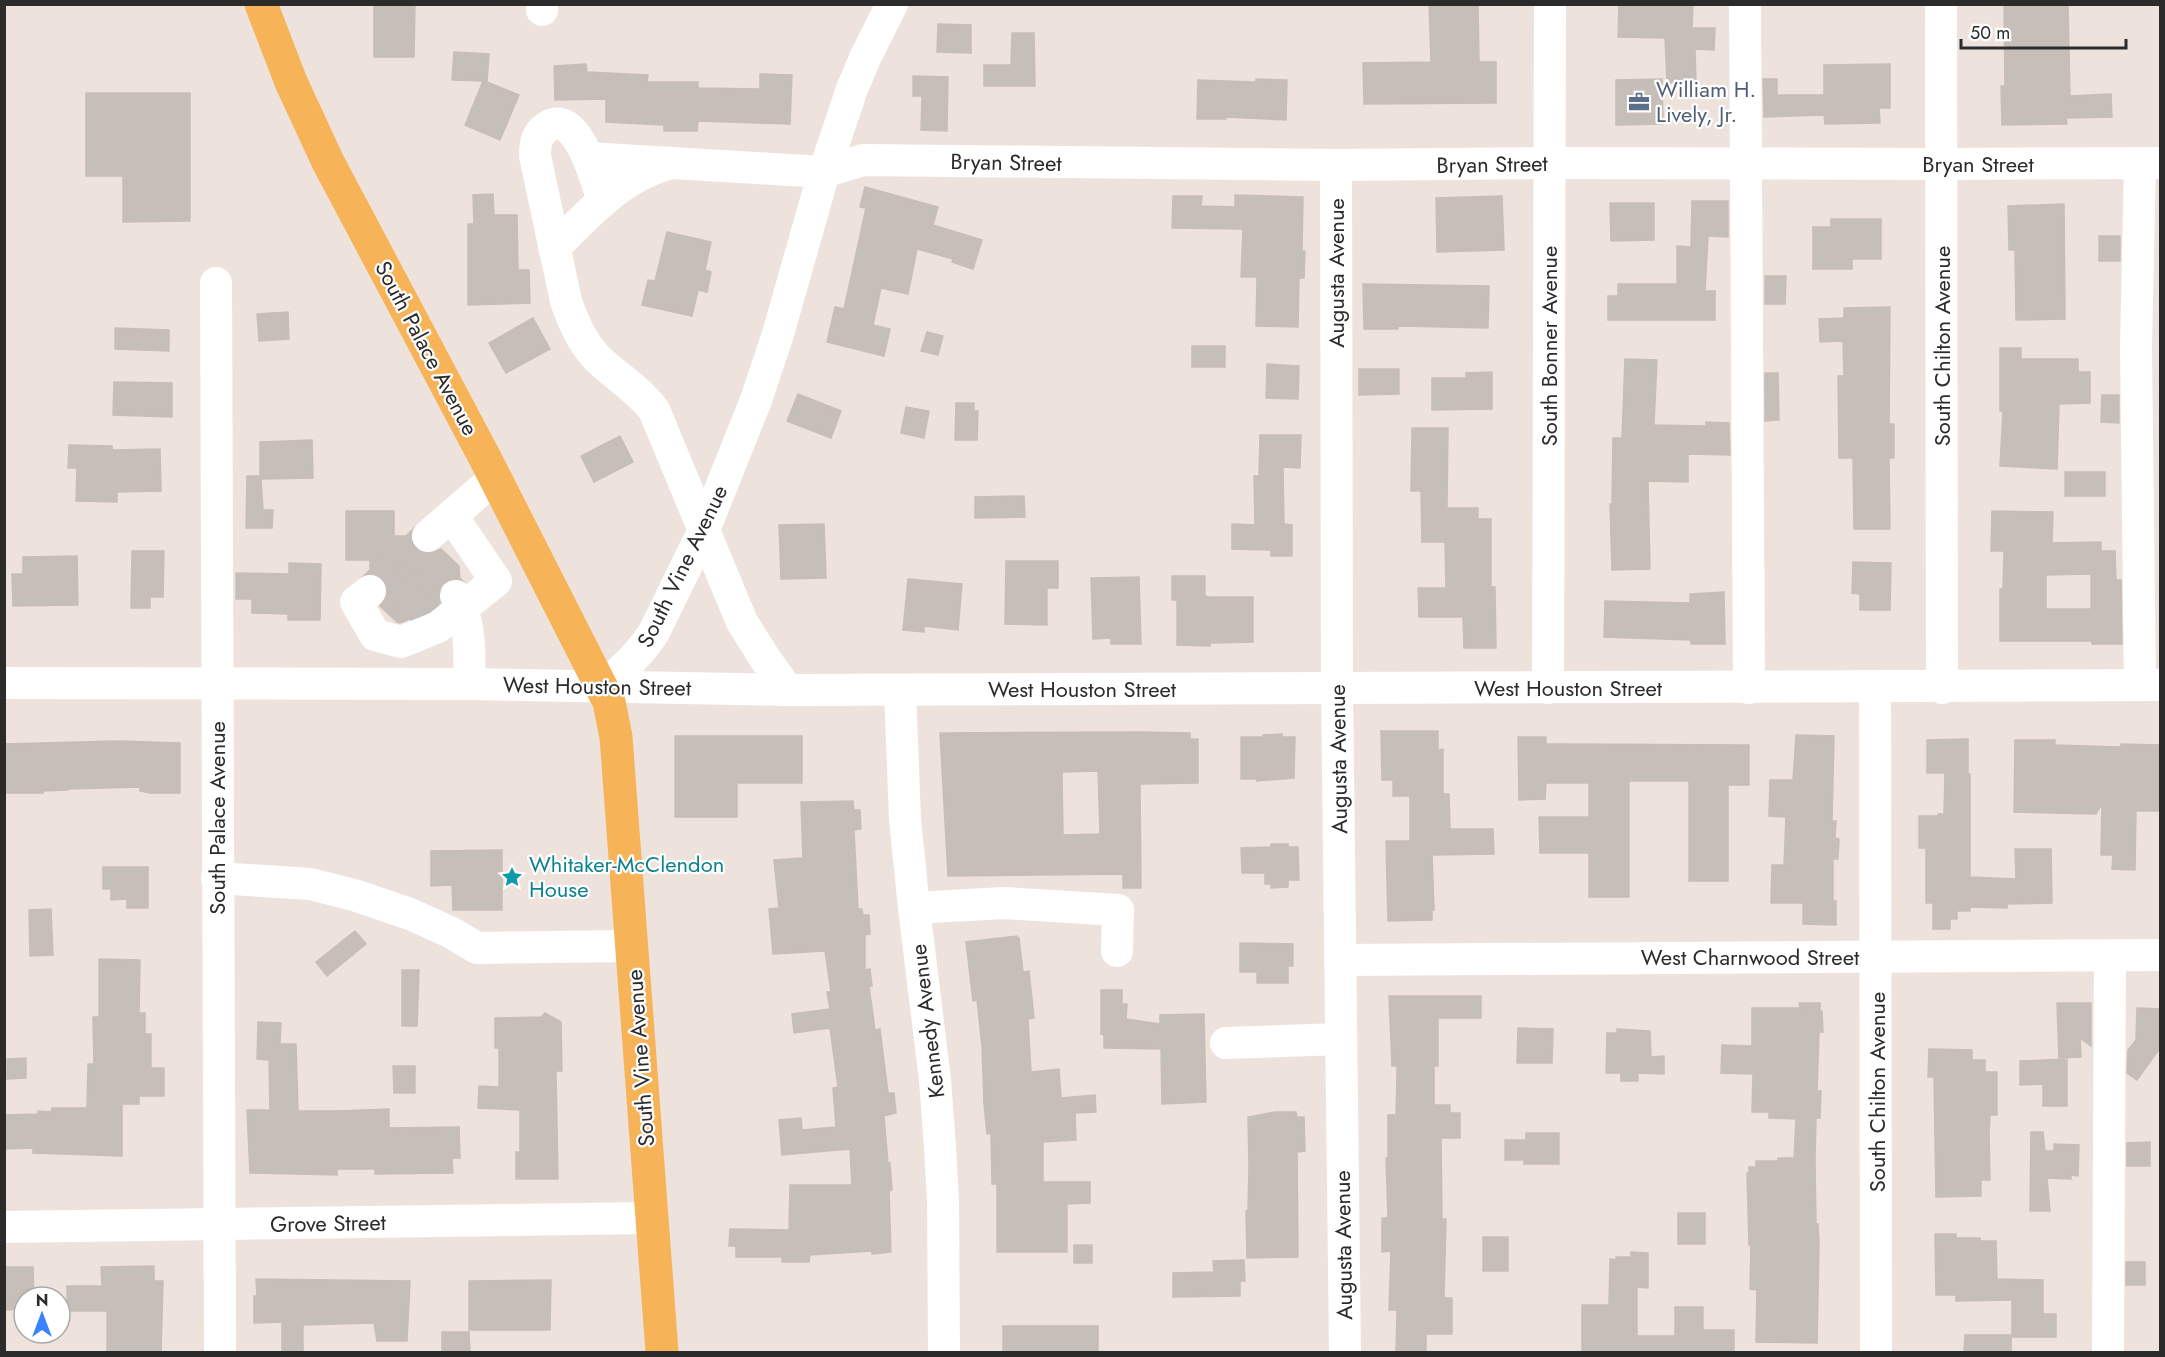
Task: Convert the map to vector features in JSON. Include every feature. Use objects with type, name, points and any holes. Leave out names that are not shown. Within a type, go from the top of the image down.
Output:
[{"type":"main road","name":"South Palace Avenue","points":[[261,4],[291,82],[328,162],[603,686]]},
{"type":"main road","name":"South Vine Avenue","points":[[603,686],[609,702],[616,738],[662,1353]]},
{"type":"street","name":"South Vine Avenue","points":[[603,686],[644,648],[704,530],[770,359],[824,172],[861,68],[892,4]]},
{"type":"street","name":"South Bonner Avenue","points":[[1548,688],[1550,4]]},
{"type":"street","points":[[1746,4],[1749,688]]},
{"type":"street","name":"South Chilton Avenue","points":[[1941,4],[1941,688]]},
{"type":"street","points":[[603,201],[588,158],[578,138],[570,128],[557,124],[548,126],[536,140],[535,156],[572,320],[587,346],[599,359],[644,396],[654,410],[742,622],[787,690]]},
{"type":"street","points":[[588,158],[824,172]]},
{"type":"street","name":"Bryan Street","points":[[824,172],[863,160],[1336,165],[2150,163]]},
{"type":"street","points":[[554,248],[603,201],[636,176],[674,162]]},
{"type":"street","points":[[2150,163],[2136,348],[2150,685]]},
{"type":"street","name":"Augusta Avenue","points":[[1336,165],[1337,687],[1345,1353]]},
{"type":"street","name":"South Palace Avenue","points":[[216,283],[220,1353]]},
{"type":"street","points":[[428,536],[495,478]]},
{"type":"street","points":[[452,516],[496,581]]},
{"type":"street","points":[[370,591],[356,602],[375,635],[401,642],[434,623],[460,602],[535,555]]},
{"type":"street","points":[[460,602],[470,643],[469,684]]},
{"type":"street","name":"West Houston Street","points":[[4,683],[469,684],[787,690],[1337,687],[1941,688],[2150,685]]},
{"type":"street","name":"South Chilton Avenue","points":[[1875,687],[1876,1353]]},
{"type":"street","name":"Kennedy Avenue","points":[[900,690],[905,819],[935,1080],[940,1147],[944,1353]]},
{"type":"street","points":[[217,878],[310,884],[354,895],[410,914],[450,932],[477,948],[632,946]]},
{"type":"street","points":[[914,908],[1004,903],[1118,910],[1117,951]]},
{"type":"street","name":"West Charnwood Street","points":[[1340,960],[2160,955]]},
{"type":"street","points":[[2108,1353],[2110,956]]},
{"type":"street","points":[[1226,1043],[1340,1039]]},
{"type":"street","name":"Grove Street","points":[[4,1227],[651,1218]]},
{"type":"building","points":[[374,4],[415,4],[414,57],[374,57]]},
{"type":"building","points":[[1429,4],[1478,4],[1479,62],[1496,62],[1496,103],[1364,104],[1363,63],[1431,62]]},
{"type":"building","points":[[1619,4],[1693,4],[1692,28],[1715,28],[1714,50],[1695,49],[1696,82],[1667,83],[1665,38],[1618,37]]},
{"type":"building","points":[[2004,4],[2068,4],[2070,96],[2111,94],[2112,117],[2066,118],[2067,124],[2002,125],[2001,86],[2005,86]]},
{"type":"building","points":[[938,24],[971,25],[971,53],[937,52]]},
{"type":"building","points":[[1012,33],[1034,33],[1035,86],[984,86],[984,65],[1011,65]]},
{"type":"building","points":[[454,52],[489,54],[487,82],[519,95],[500,140],[465,125],[483,81],[452,80]]},
{"type":"building","points":[[586,64],[587,72],[648,75],[647,82],[698,82],[698,88],[760,89],[760,74],[792,75],[790,124],[698,121],[697,131],[664,131],[664,125],[606,122],[606,99],[555,100],[554,66]]},
{"type":"building","points":[[1890,64],[1890,108],[1879,108],[1880,123],[1825,124],[1824,115],[1764,117],[1763,79],[1777,79],[1777,95],[1824,95],[1824,65]]},
{"type":"building","points":[[913,76],[948,77],[947,131],[921,130],[922,96],[913,96]]},
{"type":"building","points":[[1256,79],[1287,80],[1286,120],[1226,117],[1226,119],[1197,119],[1198,80],[1256,82]]},
{"type":"building","name":"William H. Lively, Jr.","points":[[1662,79],[1663,124],[1616,125],[1616,80]]},
{"type":"building","points":[[86,93],[190,93],[190,221],[123,222],[123,176],[86,176]]},
{"type":"building","points":[[865,187],[938,207],[933,225],[982,240],[973,269],[952,262],[953,259],[917,249],[908,294],[881,288],[873,325],[890,329],[884,356],[827,342],[835,307],[844,309],[866,208],[860,207]]},
{"type":"building","points":[[493,194],[494,215],[517,215],[518,270],[529,270],[530,303],[468,305],[468,224],[474,224],[473,195]]},
{"type":"building","points":[[1235,195],[1303,197],[1304,278],[1299,278],[1298,327],[1256,326],[1257,277],[1241,277],[1243,229],[1172,228],[1173,196],[1202,196],[1201,206],[1235,207]]},
{"type":"building","points":[[1502,196],[1504,250],[1437,252],[1436,198]]},
{"type":"building","points":[[1692,201],[1728,201],[1728,237],[1708,236],[1705,291],[1715,291],[1715,320],[1608,320],[1608,296],[1618,296],[1618,284],[1677,284],[1677,246],[1691,247]]},
{"type":"building","points":[[1610,203],[1654,203],[1654,240],[1611,241]]},
{"type":"building","points":[[2064,204],[2065,319],[2016,320],[2015,250],[2009,250],[2008,206]]},
{"type":"building","points":[[1831,219],[1881,219],[1881,259],[1852,259],[1852,269],[1813,269],[1813,227],[1831,227]]},
{"type":"building","points":[[667,232],[711,242],[705,270],[711,272],[707,292],[698,290],[692,316],[642,305],[648,280],[655,281]]},
{"type":"building","points":[[2099,236],[2120,236],[2120,261],[2099,261]]},
{"type":"building","points":[[1765,276],[1786,276],[1785,304],[1765,304]]},
{"type":"building","points":[[1363,284],[1489,286],[1488,328],[1398,326],[1398,329],[1364,329]]},
{"type":"building","points":[[1890,307],[1889,424],[1894,424],[1894,458],[1889,458],[1890,529],[1854,529],[1853,458],[1839,458],[1838,376],[1844,376],[1843,341],[1820,342],[1819,319],[1844,318],[1844,308]]},
{"type":"building","points":[[288,312],[289,339],[259,341],[257,314]]},
{"type":"building","points":[[533,318],[550,349],[506,373],[489,343]]},
{"type":"building","points":[[115,328],[169,330],[169,351],[115,349]]},
{"type":"building","points":[[927,332],[943,336],[938,355],[921,351]]},
{"type":"building","points":[[1192,346],[1225,346],[1225,367],[1192,367]]},
{"type":"building","points":[[2000,348],[2021,348],[2021,359],[2078,359],[2078,372],[2090,372],[2090,403],[2059,404],[2057,469],[2000,466],[2003,411],[2000,411]]},
{"type":"building","points":[[1625,359],[1657,360],[1654,425],[1706,426],[1706,422],[1729,423],[1730,455],[1688,454],[1688,482],[1648,481],[1650,569],[1612,570],[1610,504],[1612,504],[1613,438],[1622,438]]},
{"type":"building","points":[[1267,364],[1299,366],[1298,399],[1266,398]]},
{"type":"building","points":[[1359,369],[1399,369],[1399,394],[1359,395]]},
{"type":"building","points":[[1492,372],[1492,409],[1432,410],[1432,378],[1466,378],[1466,373]]},
{"type":"building","points":[[1765,373],[1778,373],[1779,420],[1765,421]]},
{"type":"building","points":[[114,382],[172,383],[172,417],[113,415]]},
{"type":"building","points":[[798,394],[841,411],[831,438],[787,421]]},
{"type":"building","points":[[2102,395],[2119,395],[2119,423],[2101,422]]},
{"type":"building","points":[[956,403],[974,403],[974,411],[978,411],[977,440],[955,440]]},
{"type":"building","points":[[906,407],[929,411],[924,438],[901,433]]},
{"type":"building","points":[[1412,428],[1448,428],[1447,508],[1478,508],[1478,519],[1491,519],[1491,587],[1495,587],[1496,648],[1464,648],[1463,617],[1419,617],[1418,588],[1446,588],[1445,542],[1422,542],[1421,491],[1411,491]]},
{"type":"building","points":[[1260,435],[1301,435],[1300,468],[1283,467],[1284,524],[1292,525],[1292,556],[1271,556],[1271,550],[1232,549],[1232,524],[1255,525],[1254,476],[1259,476]]},
{"type":"building","points":[[620,436],[633,462],[594,482],[581,456]]},
{"type":"building","points":[[312,440],[313,478],[261,479],[263,510],[273,510],[272,528],[246,528],[247,476],[260,476],[260,442]]},
{"type":"building","points":[[69,445],[112,446],[112,450],[160,449],[161,491],[117,492],[117,502],[76,501],[77,468],[68,468]]},
{"type":"building","points":[[2065,472],[2105,472],[2105,496],[2065,496]]},
{"type":"building","points":[[1024,496],[1025,517],[975,518],[975,497]]},
{"type":"building","points":[[346,511],[394,511],[394,536],[411,536],[414,547],[423,553],[432,553],[441,549],[459,566],[460,579],[449,580],[442,585],[438,594],[440,603],[429,611],[400,623],[397,622],[380,606],[386,598],[388,588],[384,579],[370,573],[370,560],[346,560]]},
{"type":"building","points":[[1992,511],[2053,512],[2052,543],[2101,542],[2101,551],[2115,551],[2116,580],[2121,580],[2122,644],[2092,644],[2092,641],[2000,641],[2000,589],[2003,589],[2004,551],[1991,551]],"holes":[[[2091,574],[2091,609],[2046,609],[2046,575]]]},
{"type":"building","points":[[824,524],[826,578],[781,579],[779,525]]},
{"type":"building","points":[[132,551],[164,551],[163,597],[150,597],[150,608],[131,608]]},
{"type":"building","points":[[77,556],[78,605],[13,606],[12,574],[23,574],[23,557]]},
{"type":"building","points":[[1006,561],[1058,561],[1058,588],[1047,588],[1047,625],[1005,624]]},
{"type":"building","points":[[1853,562],[1891,563],[1890,610],[1860,610],[1860,594],[1852,593]]},
{"type":"building","points":[[289,563],[321,564],[320,620],[288,620],[288,614],[252,613],[252,599],[236,599],[236,573],[289,574]]},
{"type":"building","points":[[1172,576],[1205,576],[1205,596],[1253,597],[1253,642],[1210,643],[1210,646],[1177,645],[1177,600],[1172,600]]},
{"type":"building","points":[[1139,577],[1141,644],[1111,644],[1111,638],[1093,639],[1091,578]]},
{"type":"building","points":[[908,579],[962,584],[958,630],[924,626],[924,632],[903,630]]},
{"type":"building","points":[[1724,592],[1725,644],[1691,644],[1691,640],[1604,637],[1605,601],[1690,603],[1690,594]]},
{"type":"building","points":[[1381,731],[1438,731],[1438,750],[1443,749],[1443,794],[1449,794],[1450,829],[1493,829],[1494,854],[1432,855],[1434,910],[1432,910],[1432,920],[1388,921],[1386,841],[1410,841],[1410,796],[1393,796],[1393,780],[1382,780]]},
{"type":"building","points":[[940,733],[1190,733],[1190,739],[1198,739],[1198,783],[1140,784],[1141,888],[1123,888],[1123,874],[948,876]],"holes":[[[1098,771],[1100,834],[1063,835],[1062,772]]]},
{"type":"building","points":[[1282,734],[1282,737],[1295,737],[1294,778],[1257,781],[1257,779],[1241,779],[1241,737]]},
{"type":"building","points":[[1796,735],[1834,736],[1832,821],[1836,821],[1835,838],[1839,839],[1838,859],[1833,859],[1833,901],[1836,901],[1836,925],[1803,924],[1803,903],[1771,903],[1772,865],[1784,865],[1786,817],[1769,816],[1770,780],[1793,780]]},
{"type":"building","points":[[675,736],[802,736],[802,783],[737,783],[737,817],[675,817]]},
{"type":"building","points":[[1518,737],[1546,737],[1546,744],[1749,745],[1749,785],[1728,785],[1728,881],[1689,881],[1689,781],[1629,781],[1629,897],[1589,897],[1589,853],[1540,853],[1539,817],[1589,817],[1589,783],[1546,783],[1545,799],[1519,800]]},
{"type":"building","points":[[1968,739],[1970,877],[2016,879],[2015,849],[2051,849],[2052,903],[2007,904],[2007,908],[1970,907],[1970,911],[1957,911],[1957,919],[1950,919],[1950,929],[1933,929],[1933,903],[1926,903],[1926,848],[1919,848],[1919,816],[1944,814],[1945,773],[1927,773],[1927,740]]},
{"type":"building","points":[[2015,740],[2055,740],[2055,745],[2121,747],[2121,744],[2160,745],[2159,811],[2136,811],[2135,870],[2112,869],[2113,855],[2101,855],[2102,804],[2096,814],[2014,812]]},
{"type":"building","points":[[118,741],[180,743],[180,793],[150,793],[140,791],[140,787],[4,793],[4,744]]},
{"type":"building","points":[[853,801],[854,810],[860,810],[861,829],[854,830],[858,909],[862,909],[863,915],[869,915],[870,934],[865,935],[865,970],[870,969],[872,986],[869,986],[875,1030],[880,1029],[888,1093],[894,1093],[896,1113],[884,1116],[892,1190],[889,1191],[891,1252],[810,1255],[809,1262],[782,1262],[782,1257],[736,1257],[736,1246],[729,1246],[730,1229],[789,1230],[790,1185],[852,1185],[850,1149],[782,1155],[779,1120],[801,1118],[802,1130],[836,1127],[833,1088],[838,1087],[830,1028],[794,1033],[792,1014],[830,1009],[827,992],[831,992],[825,951],[773,954],[769,909],[779,908],[774,860],[803,858],[801,802]]},
{"type":"building","points":[[1271,844],[1288,844],[1288,847],[1298,847],[1299,880],[1288,880],[1288,887],[1271,888],[1271,884],[1265,884],[1265,873],[1242,873],[1241,848],[1271,847]]},
{"type":"building","points":[[502,850],[502,910],[453,910],[452,885],[431,886],[431,851]]},
{"type":"building","points":[[103,867],[148,867],[148,908],[127,908],[127,899],[111,900],[111,889],[103,889]]},
{"type":"building","points":[[51,909],[53,955],[30,956],[29,910]]},
{"type":"building","points":[[355,931],[366,944],[327,976],[316,962]]},
{"type":"building","points":[[1017,936],[1023,972],[1029,971],[1034,1018],[1028,1019],[1031,1072],[1059,1069],[1061,1098],[1095,1095],[1096,1112],[1075,1113],[1076,1140],[1043,1142],[1043,1182],[1090,1182],[1090,1203],[1067,1204],[1067,1252],[997,1252],[997,1184],[992,1184],[991,1133],[987,1134],[982,1046],[977,1000],[973,1001],[966,942]]},
{"type":"building","points":[[1240,943],[1293,944],[1293,966],[1288,966],[1288,983],[1257,983],[1257,972],[1240,972]]},
{"type":"building","points":[[99,959],[140,960],[139,1013],[145,1013],[145,1034],[151,1034],[151,1068],[164,1068],[164,1096],[139,1096],[139,1104],[122,1104],[122,1156],[33,1153],[33,1148],[4,1149],[4,1115],[38,1114],[38,1111],[51,1112],[52,1108],[87,1108],[88,1064],[94,1064],[93,1017],[99,1017]]},
{"type":"building","points":[[402,970],[419,970],[417,1026],[402,1026]]},
{"type":"building","points":[[1101,990],[1122,990],[1122,1004],[1127,1004],[1126,1019],[1160,1024],[1160,1015],[1204,1014],[1206,1102],[1162,1104],[1161,1049],[1104,1048],[1104,1035],[1101,1034]]},
{"type":"building","points":[[1389,996],[1481,996],[1481,1018],[1438,1018],[1438,1066],[1434,1066],[1434,1105],[1450,1105],[1450,1113],[1460,1113],[1460,1138],[1441,1138],[1442,1219],[1446,1219],[1444,1298],[1452,1298],[1452,1334],[1426,1334],[1426,1353],[1396,1353],[1397,1310],[1389,1310],[1391,1251],[1382,1252],[1382,1218],[1388,1218],[1386,1158],[1388,1158],[1388,1115],[1396,1115],[1397,1066],[1392,1066]]},
{"type":"building","points":[[1799,1003],[1820,1003],[1820,1011],[1822,1011],[1823,1032],[1819,1032],[1817,1091],[1821,1091],[1820,1118],[1816,1118],[1815,1161],[1816,1224],[1818,1224],[1819,1244],[1817,1343],[1756,1342],[1757,1290],[1750,1289],[1751,1245],[1749,1245],[1747,1173],[1749,1173],[1749,1167],[1756,1167],[1756,1161],[1794,1158],[1796,1119],[1769,1118],[1769,1112],[1752,1112],[1753,1074],[1721,1073],[1722,1045],[1752,1046],[1752,1008],[1800,1008]]},
{"type":"building","points":[[2057,1003],[2091,1003],[2091,1046],[2080,1038],[2081,1057],[2059,1058]]},
{"type":"building","points":[[2137,1008],[2160,1009],[2160,1048],[2137,1080],[2127,1073],[2128,1050],[2136,1040]]},
{"type":"building","points":[[545,1013],[561,1022],[562,1071],[556,1071],[558,1179],[516,1179],[516,1152],[520,1152],[520,1110],[478,1108],[479,1086],[499,1087],[499,1048],[495,1048],[495,1018],[541,1017]]},
{"type":"building","points":[[258,1022],[281,1023],[280,1044],[296,1044],[298,1111],[389,1109],[389,1128],[459,1127],[460,1158],[452,1158],[453,1173],[375,1174],[375,1169],[337,1169],[337,1175],[250,1173],[247,1110],[270,1110],[269,1060],[257,1059]]},
{"type":"building","points":[[1518,1028],[1553,1029],[1552,1063],[1517,1063]]},
{"type":"building","points":[[1617,1029],[1650,1031],[1651,1057],[1664,1056],[1664,1074],[1638,1073],[1638,1081],[1621,1081],[1621,1073],[1606,1073],[1607,1033],[1617,1033]]},
{"type":"building","points":[[1929,1049],[1972,1050],[1972,1060],[1985,1060],[1985,1072],[1997,1072],[1997,1115],[1990,1115],[1990,1180],[1981,1180],[1981,1196],[1936,1197],[1934,1077],[1928,1077]]},
{"type":"building","points":[[26,1058],[26,1078],[7,1079],[7,1059]]},
{"type":"building","points":[[2067,1059],[2067,1106],[2043,1106],[2043,1084],[2020,1085],[2020,1061]]},
{"type":"building","points":[[393,1066],[415,1066],[415,1093],[394,1093]]},
{"type":"building","points":[[1275,1112],[1296,1112],[1297,1117],[1304,1117],[1305,1151],[1297,1152],[1298,1257],[1247,1258],[1248,1117]]},
{"type":"building","points":[[2031,1132],[2043,1132],[2045,1151],[2054,1151],[2054,1144],[2079,1145],[2078,1176],[2071,1175],[2071,1179],[2047,1178],[2050,1211],[2030,1211]]},
{"type":"building","points":[[1526,1133],[1559,1133],[1559,1164],[1524,1164],[1524,1160],[1505,1160],[1505,1140],[1526,1140]]},
{"type":"building","points":[[2150,1142],[2150,1166],[2127,1166],[2127,1143]]},
{"type":"building","points":[[1678,1213],[1705,1213],[1705,1244],[1678,1244]]},
{"type":"building","points":[[1935,1234],[1956,1234],[1956,1238],[1996,1241],[1997,1279],[2043,1280],[2043,1314],[2056,1314],[2056,1337],[2012,1337],[2012,1300],[1956,1301],[1956,1295],[1936,1295]]},
{"type":"building","points":[[1483,1237],[1508,1237],[1508,1271],[1483,1271]]},
{"type":"building","points":[[1074,1245],[1092,1245],[1092,1263],[1074,1263]]},
{"type":"building","points":[[1631,1252],[1648,1253],[1648,1288],[1637,1287],[1637,1336],[1675,1336],[1675,1307],[1703,1307],[1703,1330],[1734,1330],[1734,1353],[1582,1353],[1582,1305],[1609,1305],[1610,1259],[1631,1257]]},
{"type":"building","points":[[1244,1260],[1245,1281],[1240,1281],[1240,1296],[1173,1297],[1173,1273],[1214,1272],[1213,1261]]},
{"type":"building","points":[[2126,1262],[2145,1262],[2145,1285],[2126,1285]]},
{"type":"building","points":[[154,1266],[154,1281],[163,1281],[161,1353],[107,1353],[107,1311],[72,1311],[72,1286],[102,1286],[101,1267]]},
{"type":"building","points":[[5,1267],[33,1267],[34,1285],[12,1285],[12,1310],[6,1310]]},
{"type":"building","points":[[256,1279],[410,1281],[407,1341],[377,1341],[374,1323],[303,1325],[303,1353],[282,1353],[282,1322],[254,1323]]},
{"type":"building","points":[[551,1280],[550,1330],[469,1330],[469,1281]]},
{"type":"building","points":[[1003,1326],[1098,1326],[1098,1353],[1003,1353]]},
{"type":"building","points":[[442,1332],[469,1332],[470,1351],[442,1351]]},
{"type":"building","points":[[1965,1335],[2011,1335],[2011,1353],[1964,1353]]},
{"type":"tunnel","points":[[370,591],[428,536]]},
{"type":"tunnel","points":[[412,551],[456,596]]},
{"type":"tunnel","points":[[388,574],[430,618]]},
{"type":"place","name":"William H. Lively, Jr.","points":[[1639,102]]},
{"type":"place","name":"Whitaker-McClendon House","points":[[512,877]]}]
